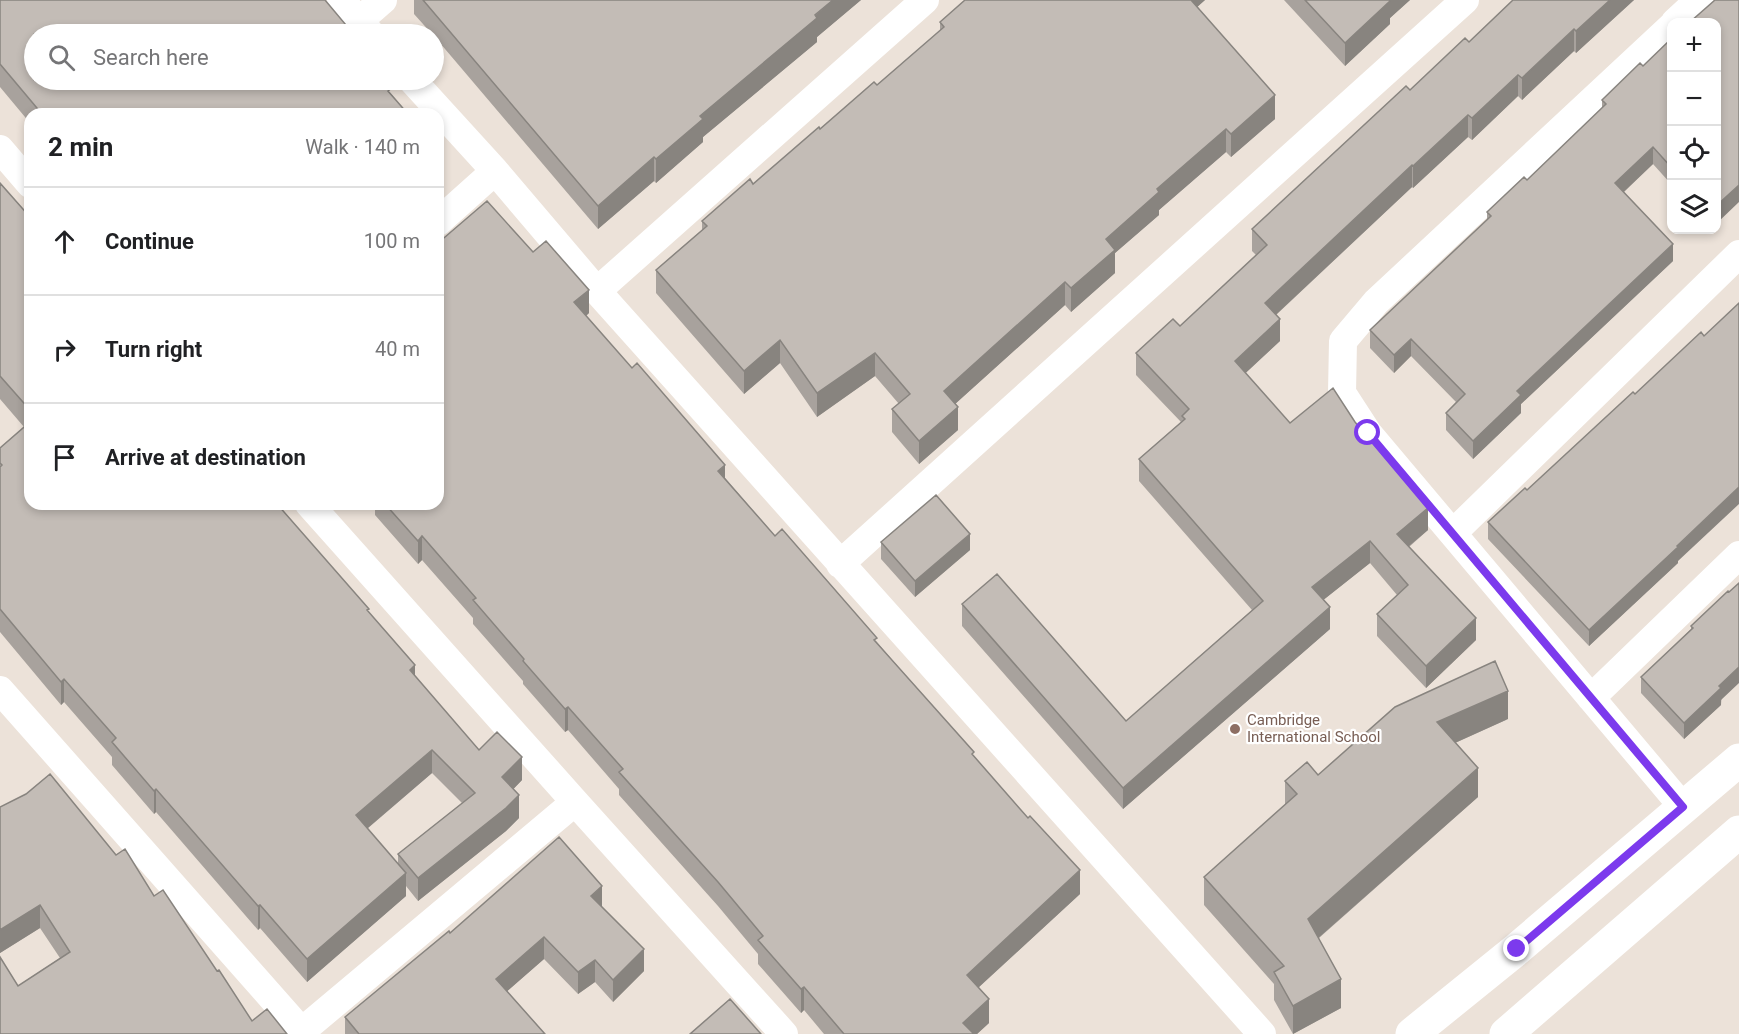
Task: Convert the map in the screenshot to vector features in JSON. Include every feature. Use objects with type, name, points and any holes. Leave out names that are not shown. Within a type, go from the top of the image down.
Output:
[{"type":"main road","points":[[1412,1034],[1517,949],[1739,760]]},
{"type":"main road","points":[[1506,1034],[1739,832]]},
{"type":"street","points":[[341,0],[362,24]]},
{"type":"street","points":[[368,24],[383,0]]},
{"type":"street","points":[[597,291],[925,0]]},
{"type":"street","points":[[840,564],[1465,0]]},
{"type":"street","points":[[1679,18],[1699,0]]},
{"type":"street","points":[[1667,30],[1376,302],[1343,342],[1342,393],[1368,433],[1683,807]]},
{"type":"street","points":[[421,90],[438,108]]},
{"type":"street","points":[[444,115],[840,564],[1262,1034]]},
{"type":"street","points":[[0,149],[24,177]]},
{"type":"street","points":[[444,217],[495,171]]},
{"type":"street","points":[[1453,533],[1739,254]]},
{"type":"street","points":[[314,510],[784,1034]]},
{"type":"street","points":[[1591,698],[1739,555]]},
{"type":"street","points":[[0,690],[303,1033],[575,802]]},
{"type":"building","points":[[0,0],[325,0],[345,24],[24,24],[24,90],[389,90],[403,108],[37,108],[0,64]]},
{"type":"building","points":[[423,0],[833,0],[815,15],[817,18],[700,116],[703,119],[656,159],[654,157],[598,206]]},
{"type":"building","points":[[965,0],[1191,0],[1275,95],[1231,134],[1226,129],[1157,189],[1159,192],[1106,239],[1115,250],[1071,288],[1065,282],[944,391],[958,407],[919,441],[892,409],[910,394],[875,353],[817,393],[780,340],[744,371],[656,270],[707,226],[702,221],[750,179],[753,184],[874,82],[877,85],[944,27],[940,22]]},
{"type":"building","points":[[1305,0],[1389,0],[1390,1],[1345,43]]},
{"type":"building","points":[[1513,0],[1610,0],[1576,31],[1574,29],[1522,78],[1518,75],[1472,118],[1468,115],[1265,303],[1280,319],[1235,361],[1290,423],[1333,388],[1355,422],[1428,508],[1397,534],[1476,618],[1426,666],[1377,614],[1408,585],[1370,541],[1312,587],[1330,607],[1123,788],[962,604],[997,574],[1126,721],[1263,601],[1139,459],[1185,419],[1182,416],[1189,409],[1136,353],[1173,319],[1180,326],[1267,245],[1252,229],[1406,86],[1410,90],[1465,38],[1469,42]]},
{"type":"building","points":[[1715,0],[1739,0],[1739,185],[1721,201],[1721,18],[1695,18]]},
{"type":"building","points":[[1667,43],[1667,163],[1653,147],[1615,183],[1673,244],[1517,391],[1521,395],[1473,441],[1446,413],[1465,394],[1411,339],[1394,355],[1370,330],[1491,216],[1487,212],[1524,177],[1527,180],[1606,104],[1602,100],[1640,63],[1643,66]]},
{"type":"building","points":[[0,183],[24,210],[24,403],[0,376]]},
{"type":"building","points":[[487,201],[533,252],[546,241],[589,290],[574,302],[632,368],[637,363],[725,465],[718,471],[775,536],[782,529],[877,638],[874,640],[974,752],[972,754],[1028,818],[1030,816],[1080,870],[967,975],[989,999],[963,1023],[974,1034],[844,1034],[804,987],[801,989],[758,940],[763,936],[718,882],[619,772],[623,769],[523,661],[524,659],[473,600],[476,598],[422,536],[418,541],[390,510],[444,510],[444,238]]},
{"type":"building","points":[[1739,303],[1739,487],[1589,630],[1488,522],[1525,488],[1527,490],[1633,392],[1635,394],[1701,332],[1704,336]]},
{"type":"building","points":[[24,427],[24,510],[282,510],[415,665],[410,670],[479,750],[497,732],[522,757],[502,777],[519,795],[418,878],[398,854],[475,793],[432,750],[356,815],[406,873],[307,959],[156,789],[154,791],[112,742],[116,738],[64,679],[61,682],[0,609],[0,467],[2,465],[0,448]]},
{"type":"building","points":[[936,495],[970,534],[915,581],[881,542]]},
{"type":"building","points":[[1739,583],[1739,667],[1719,686],[1721,688],[1684,723],[1641,677],[1693,628],[1691,626]]},
{"type":"building","points":[[1495,661],[1508,691],[1437,722],[1478,768],[1308,919],[1341,979],[1293,1006],[1274,972],[1284,966],[1204,877],[1297,794],[1285,781],[1307,762],[1318,775],[1395,707]]},
{"type":"building","points":[[50,774],[116,855],[125,849],[154,896],[163,890],[252,1021],[267,1009],[287,1034],[0,1034],[0,957],[18,986],[70,952],[40,905],[0,930],[0,807],[26,794]]},
{"type":"building","points":[[559,837],[602,886],[591,896],[644,949],[613,980],[595,960],[578,972],[544,937],[496,979],[545,1034],[359,1034],[345,1017],[449,931],[450,933]]},
{"type":"building","points":[[730,999],[761,1034],[690,1034]]},
{"type":"place","name":"Cambridge International School","points":[[1235,729]]},
{"type":"route","points":[[1368,433],[1683,807],[1517,949]]}]
